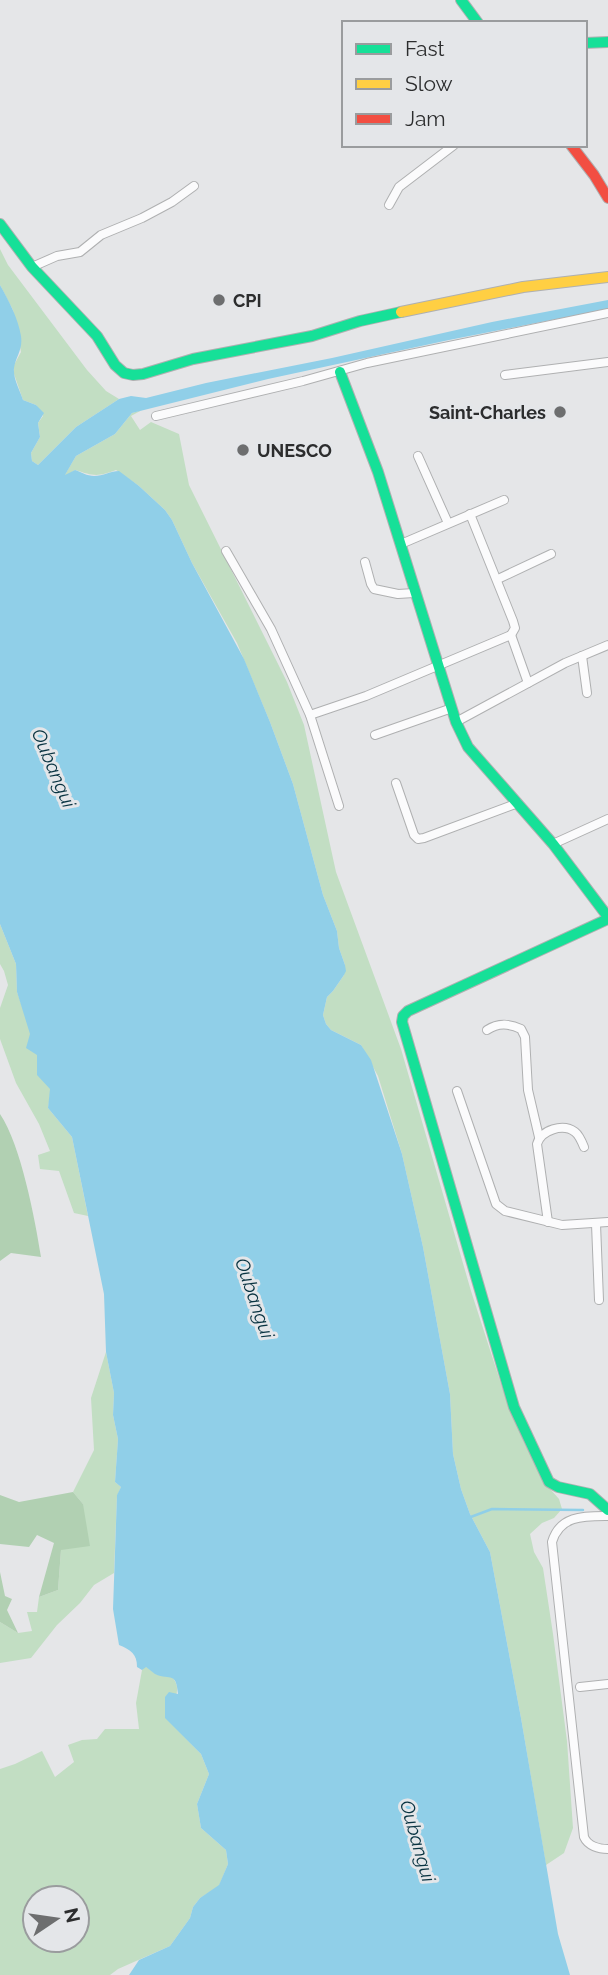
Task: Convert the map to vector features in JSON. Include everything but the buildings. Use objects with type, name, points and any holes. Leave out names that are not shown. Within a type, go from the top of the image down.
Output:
[{"type":"street","points":[[461,0],[477,21]]},
{"type":"street","points":[[587,43],[608,42]]},
{"type":"street","points":[[389,205],[399,187],[451,147]]},
{"type":"street","points":[[573,147],[608,198]]},
{"type":"street","points":[[32,267],[57,256],[80,252],[101,235],[142,218],[194,186]]},
{"type":"street","points":[[0,224],[32,267],[97,336],[115,365],[124,373],[133,375],[193,359],[312,336],[360,321],[523,287],[608,276]]},
{"type":"street","points":[[156,416],[340,372],[367,363],[608,313]]},
{"type":"street","points":[[505,375],[608,362]]},
{"type":"street","points":[[340,372],[378,472],[456,722],[468,747],[553,844],[608,918],[408,1011],[402,1021],[519,1418],[549,1482],[555,1488],[585,1492],[600,1500],[608,1510]]},
{"type":"street","points":[[418,456],[448,523]]},
{"type":"street","points":[[401,544],[504,500]]},
{"type":"street","points":[[310,715],[366,696],[511,635],[515,628],[513,621],[470,514]]},
{"type":"street","points":[[226,551],[271,629],[310,715],[338,806]]},
{"type":"street","points":[[498,579],[551,554]]},
{"type":"street","points":[[365,562],[374,589],[398,594],[414,593]]},
{"type":"street","points":[[511,635],[528,682]]},
{"type":"street","points":[[456,722],[528,682],[608,645]]},
{"type":"street","points":[[582,656],[587,693]]},
{"type":"street","points":[[375,735],[452,708]]},
{"type":"street","points":[[396,783],[414,835],[418,838],[518,803]]},
{"type":"street","points":[[553,844],[608,820]]},
{"type":"street","points":[[486,1030],[503,1024],[512,1025],[521,1029],[525,1037],[528,1090],[539,1138],[537,1144],[548,1222]]},
{"type":"street","points":[[457,1091],[496,1204],[505,1211],[562,1225],[608,1223]]},
{"type":"street","points":[[539,1138],[547,1132],[568,1129],[575,1132],[584,1147]]},
{"type":"street","points":[[596,1224],[598,1300]]},
{"type":"street","points":[[608,1516],[575,1518],[565,1522],[555,1532],[552,1542],[584,1837],[586,1842],[608,1849]]},
{"type":"street","points":[[580,1687],[608,1684]]},
{"type":"green space","points":[[0,249],[8,265],[87,370],[106,391],[119,399],[76,427],[38,465],[32,461],[31,453],[40,437],[38,423],[43,416],[36,405],[23,400],[14,374],[14,365],[21,352],[13,310],[0,285]]},
{"type":"green space","points":[[142,410],[131,416],[140,430],[151,422],[179,434],[189,485],[287,682],[304,725],[336,872],[401,1049],[471,1291],[502,1387],[523,1440],[544,1482],[559,1499],[562,1509],[554,1518],[542,1523],[530,1534],[534,1552],[543,1568],[553,1634],[567,1741],[573,1828],[564,1853],[546,1865],[490,1552],[470,1514],[453,1454],[450,1394],[423,1247],[402,1154],[378,1076],[361,1045],[331,1030],[323,1015],[327,997],[344,975],[345,965],[293,784],[237,643],[165,510],[139,486],[116,470],[95,475],[75,470],[63,478],[76,456],[115,434],[132,413]]},
{"type":"green space","points":[[0,924],[16,964],[17,992],[51,1089],[48,1108],[72,1137],[88,1216],[74,1213],[59,1171],[40,1169],[38,1155],[50,1151],[39,1124],[16,1083],[0,1039],[0,1008],[8,985],[0,964]]},
{"type":"green space","points":[[0,1114],[8,1127],[21,1163],[41,1257],[11,1253],[0,1261]]},
{"type":"green space","points":[[106,1352],[114,1393],[113,1415],[118,1439],[115,1482],[121,1487],[117,1496],[114,1573],[94,1585],[31,1658],[0,1663],[0,1622],[18,1633],[32,1631],[27,1612],[37,1612],[39,1597],[58,1590],[61,1550],[83,1504],[73,1492],[94,1450],[91,1398]]},
{"type":"green space","points":[[73,1492],[83,1504],[90,1546],[61,1550],[58,1590],[39,1597],[54,1543],[37,1535],[29,1547],[0,1544],[0,1495],[19,1502]]},
{"type":"green space","points":[[0,1572],[5,1596],[12,1599],[7,1610],[18,1633],[0,1622]]},
{"type":"green space","points":[[145,1666],[156,1674],[172,1677],[177,1692],[165,1717],[201,1754],[209,1774],[197,1804],[201,1828],[226,1850],[228,1864],[219,1886],[200,1898],[193,1907],[190,1918],[170,1946],[110,1975],[0,1975],[0,1769],[42,1751],[55,1777],[74,1762],[68,1745],[97,1739],[105,1729],[139,1729],[136,1703]]},
{"type":"water","name":"Oubangui","points":[[0,285],[10,303],[21,336],[14,368],[17,384],[23,400],[36,405],[44,413],[38,423],[40,437],[31,453],[32,461],[38,465],[76,427],[119,399],[131,396],[146,398],[492,322],[608,300],[608,309],[268,379],[132,413],[115,434],[76,456],[65,475],[75,470],[94,476],[119,471],[165,510],[244,659],[293,784],[323,895],[337,931],[346,971],[327,997],[323,1015],[331,1030],[361,1045],[371,1060],[402,1154],[423,1247],[450,1394],[453,1454],[470,1514],[490,1552],[558,1934],[570,1975],[129,1975],[139,1960],[170,1946],[190,1918],[193,1907],[200,1898],[219,1885],[228,1864],[226,1850],[201,1828],[197,1804],[209,1774],[201,1754],[165,1718],[165,1697],[169,1692],[178,1694],[176,1682],[172,1678],[155,1674],[146,1667],[142,1670],[137,1667],[132,1653],[119,1645],[113,1609],[117,1495],[121,1487],[115,1482],[118,1439],[113,1415],[114,1393],[106,1352],[104,1294],[72,1137],[48,1108],[50,1089],[37,1075],[37,1055],[26,1048],[30,1034],[17,992],[16,964],[0,924]]},
{"type":"waterway","points":[[468,1518],[492,1509],[583,1510]]},
{"type":"traffic: fast","points":[[461,0],[477,21]]},
{"type":"traffic: fast","points":[[587,43],[608,42]]},
{"type":"traffic: fast","points":[[0,224],[32,267],[97,336],[115,365],[124,373],[133,375],[193,359],[312,336],[401,312]]},
{"type":"traffic: fast","points":[[340,372],[378,472],[456,722],[468,747],[553,844],[608,917]]},
{"type":"traffic: fast","points":[[608,919],[408,1011],[402,1022],[514,1407],[549,1482],[558,1487],[590,1494],[608,1510]]},
{"type":"traffic: slow","points":[[401,312],[523,287],[608,277]]},
{"type":"traffic: jam","points":[[573,147],[608,198]]},
{"type":"place","name":"CPI","points":[[219,300]]},
{"type":"place","name":"Saint-Charles","points":[[560,412]]},
{"type":"place","name":"UNESCO","points":[[243,450]]}]
